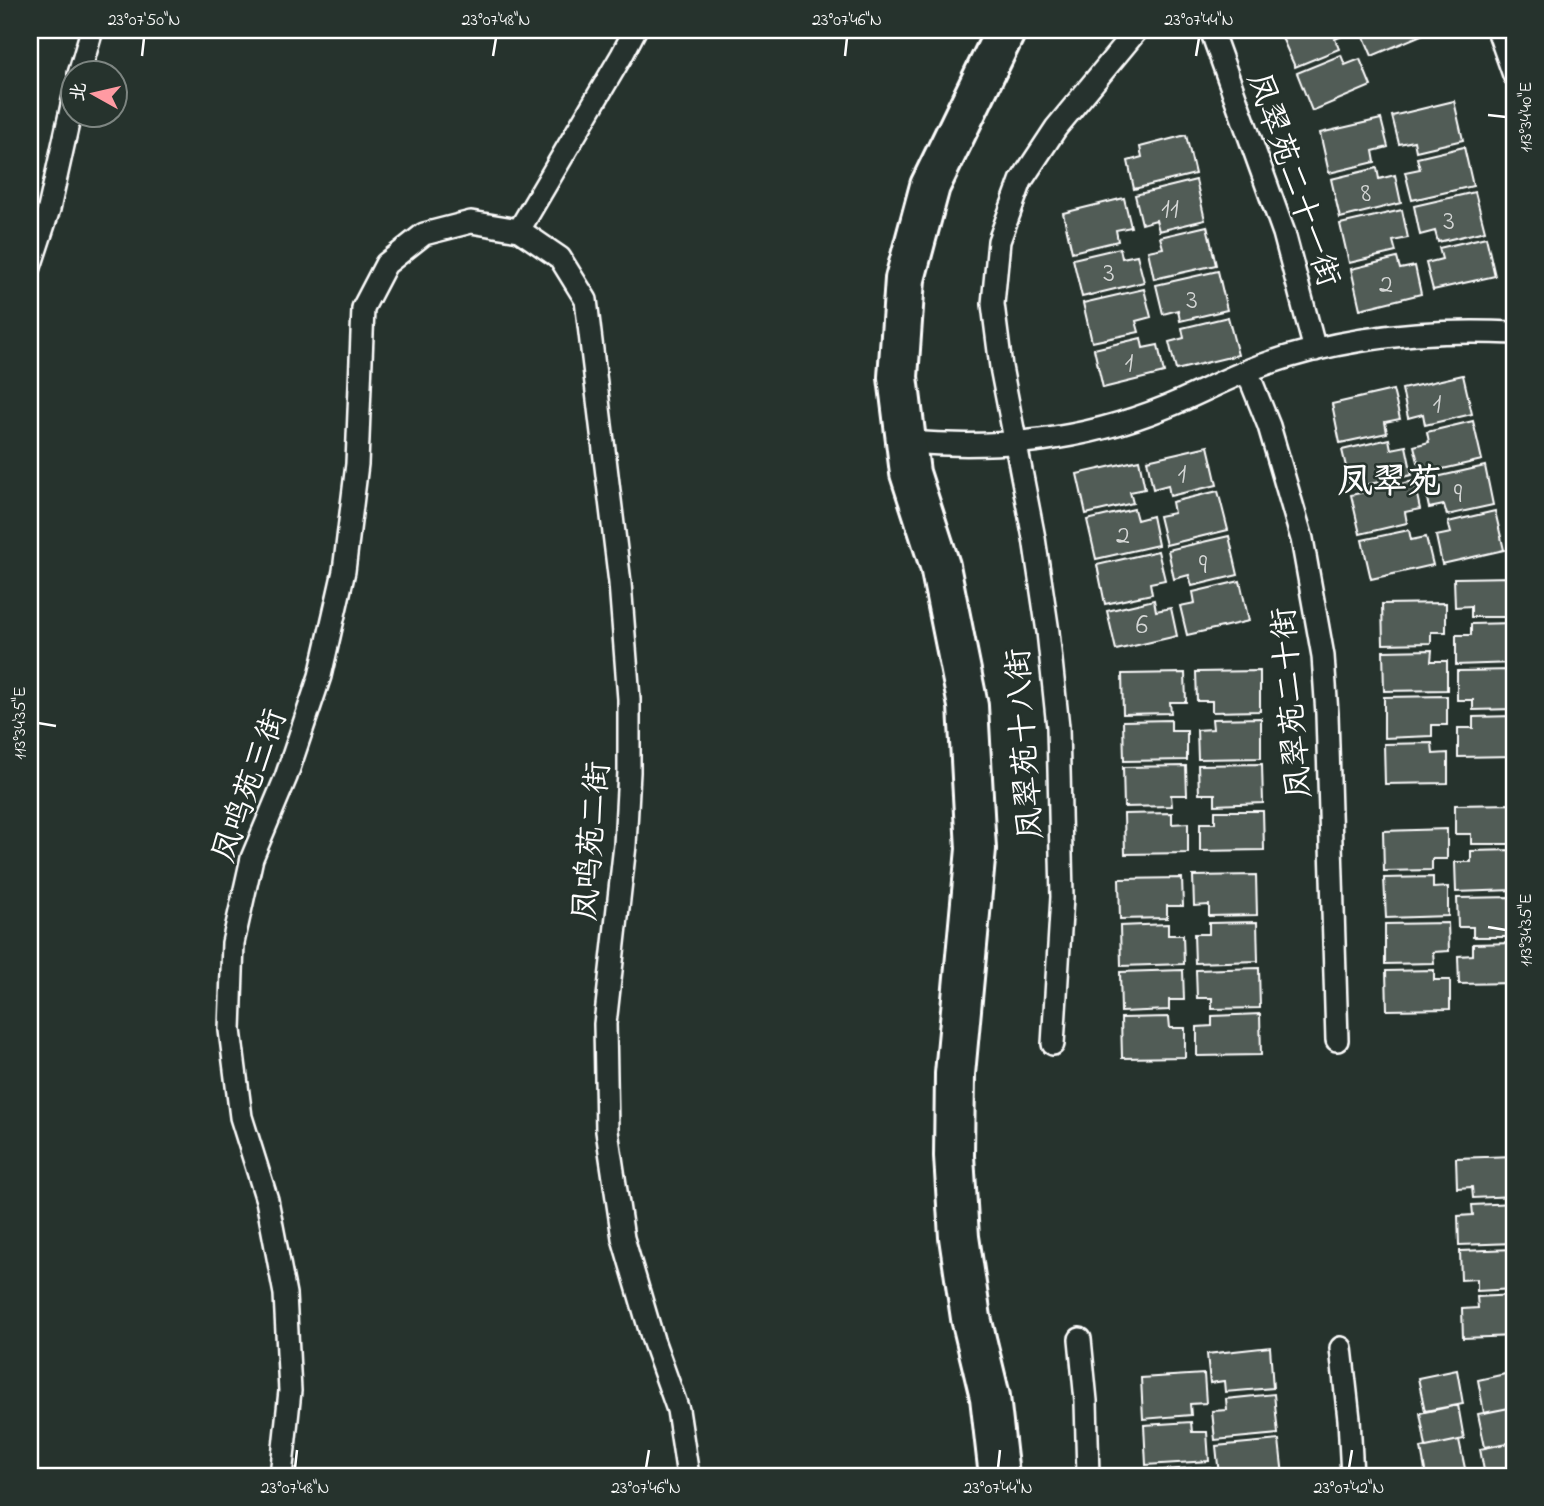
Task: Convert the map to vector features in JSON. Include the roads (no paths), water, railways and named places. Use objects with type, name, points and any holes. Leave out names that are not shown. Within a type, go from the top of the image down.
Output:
[{"type":"street","points":[[999,1476],[990,1397],[971,1318],[959,1237],[954,1156],[955,1074],[976,849],[968,706],[940,566],[910,473],[898,377],[905,279],[930,186],[1006,30]]},
{"type":"lane","points":[[83,60],[92,30]]},
{"type":"lane","points":[[519,230],[635,30]]},
{"type":"lane","name":"凤翠苑十八街","points":[[1053,1044],[1062,897],[1058,727],[1034,538],[1014,444],[993,304],[999,241],[1021,181],[1056,128],[1138,30]]},
{"type":"lane","name":"凤翠苑二十一街","points":[[1211,30],[1284,233],[1315,350]]},
{"type":"lane","points":[[1498,30],[1514,75]]},
{"type":"lane","points":[[30,267],[49,209],[66,130]]},
{"type":"lane","name":"凤鸣苑三街","points":[[281,1476],[290,1391],[285,1294],[267,1200],[241,1117],[230,1030],[233,943],[252,858],[286,777],[320,676],[344,571],[358,464],[363,308],[386,264],[424,234],[471,222],[519,230]]},
{"type":"lane","name":"凤鸣苑二街","points":[[519,230],[560,258],[586,300],[620,583],[629,699],[625,845],[605,1024],[607,1131],[623,1238],[653,1340],[678,1410],[688,1476]]},
{"type":"lane","points":[[906,442],[960,446],[1014,444],[1068,436],[1118,424],[1168,406],[1247,371],[1315,350],[1366,339],[1419,333],[1514,333]]},
{"type":"lane","name":"凤翠苑二十街","points":[[1247,371],[1269,426],[1302,539],[1322,656],[1327,714],[1337,1040]]},
{"type":"lane","points":[[1080,1339],[1086,1401],[1088,1476]]},
{"type":"lane","points":[[1341,1348],[1352,1476]]},
{"type":"district","name":"凤翠苑","points":[[1390,480]]}]
